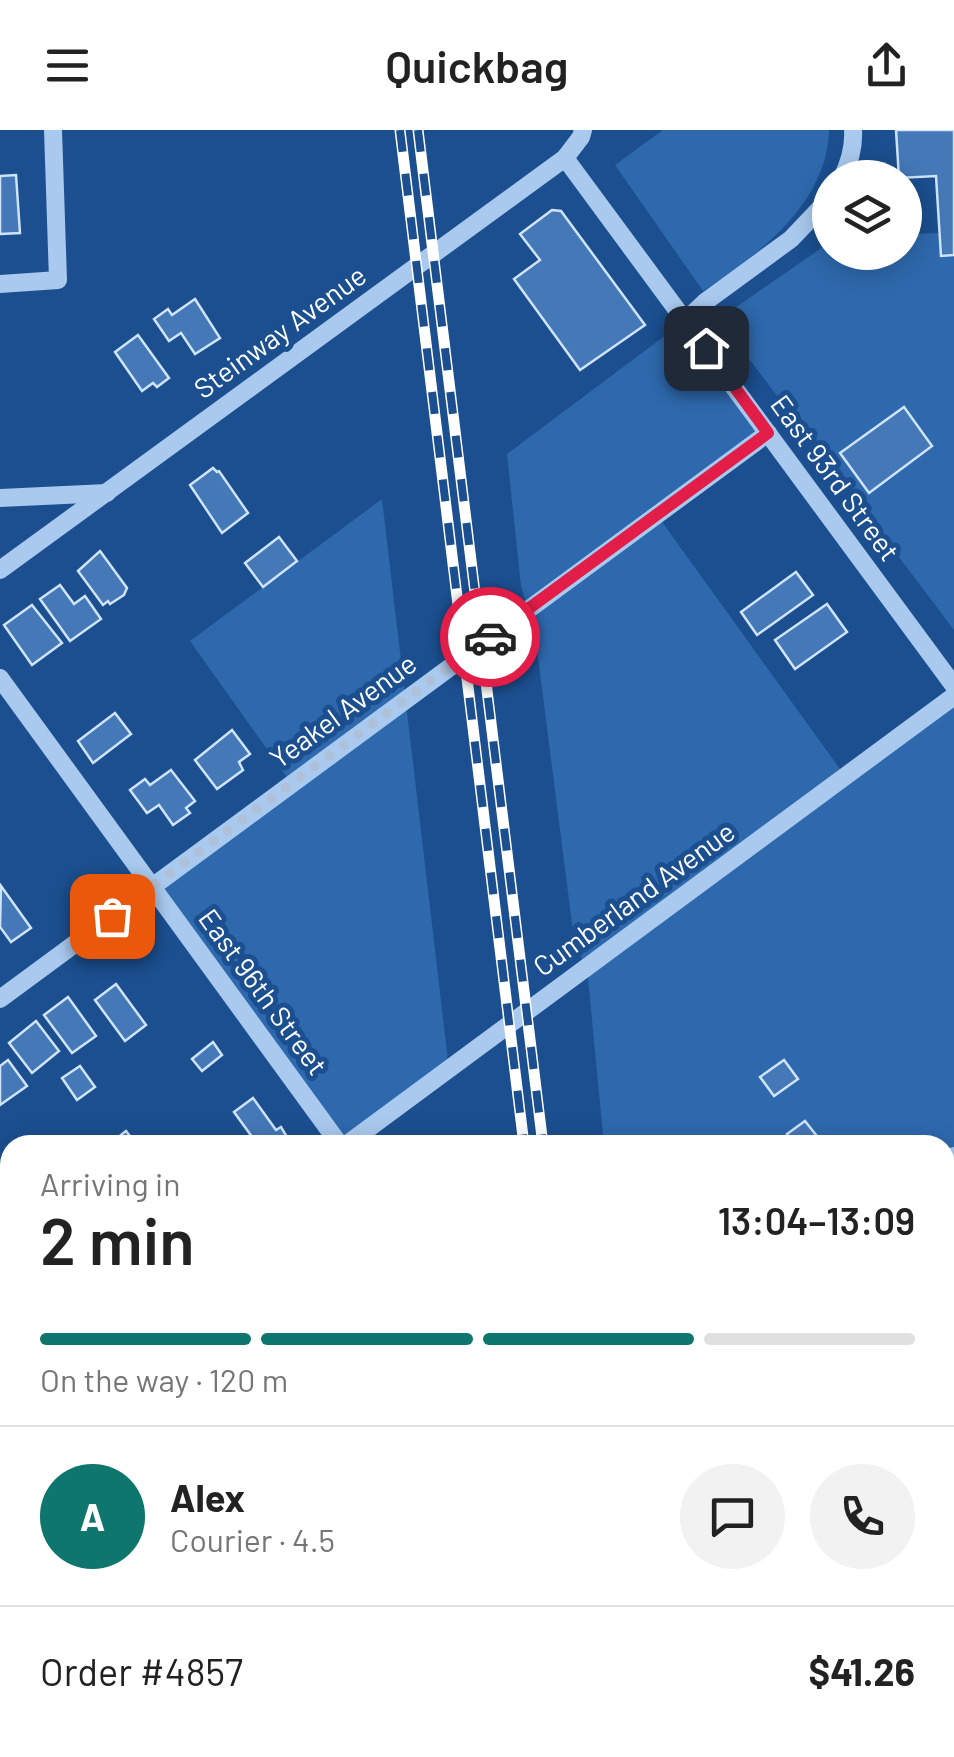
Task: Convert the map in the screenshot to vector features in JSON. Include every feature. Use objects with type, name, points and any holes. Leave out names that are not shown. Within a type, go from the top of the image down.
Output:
[{"type":"street","points":[[0,284],[58,280],[53,130]]},
{"type":"street","name":"Steinway Avenue","points":[[0,570],[564,158],[583,130]]},
{"type":"street","points":[[849,160],[853,130]]},
{"type":"street","name":"East 93rd Street","points":[[564,158],[953,685]]},
{"type":"street","points":[[686,320],[792,239],[812,217]]},
{"type":"street","name":"Yeakel Avenue","points":[[0,998],[768,433]]},
{"type":"street","points":[[0,498],[108,493]]},
{"type":"street","name":"East 96th Street","points":[[0,678],[336,1135]]},
{"type":"street","name":"Cumberland Avenue","points":[[356,1135],[953,685]]},
{"type":"shaded area","points":[[663,130],[829,130],[824,160],[812,160],[812,188],[803,204],[767,243],[703,291],[615,165]]},
{"type":"shaded area","points":[[940,233],[941,255],[954,255],[954,630],[719,319],[812,254],[812,270],[922,270],[922,234]]},
{"type":"shaded area","points":[[686,320],[768,433],[657,515],[845,776],[954,696],[954,1135],[603,1135],[587,968],[575,947],[535,634],[521,586],[507,454]]},
{"type":"shaded area","points":[[382,499],[449,1069],[360,1135],[339,1135],[153,886],[291,783],[190,641]]},
{"type":"building","points":[[896,130],[954,130],[954,255],[941,256],[936,176],[922,177],[922,160],[898,160]]},
{"type":"building","points":[[16,175],[20,233],[0,234],[0,176]]},
{"type":"building","points":[[552,210],[561,211],[645,325],[580,370],[514,279],[540,260],[520,234]]},
{"type":"building","points":[[195,299],[220,338],[195,354],[181,333],[169,341],[154,319],[168,309],[172,315]]},
{"type":"building","points":[[138,335],[169,378],[142,391],[115,352]]},
{"type":"building","points":[[904,407],[932,446],[869,493],[840,453]]},
{"type":"building","points":[[213,468],[248,513],[222,533],[190,485]]},
{"type":"building","points":[[279,537],[297,561],[263,587],[245,563]]},
{"type":"building","points":[[100,551],[127,588],[124,595],[103,605],[78,571]]},
{"type":"building","points":[[796,572],[813,595],[757,635],[741,612]]},
{"type":"building","points":[[60,585],[74,604],[85,596],[101,619],[70,641],[40,599]]},
{"type":"building","points":[[827,604],[847,632],[795,669],[775,640]]},
{"type":"building","points":[[32,605],[62,643],[32,665],[4,625]]},
{"type":"building","points":[[115,713],[131,734],[93,763],[78,741]]},
{"type":"building","points":[[232,730],[250,754],[239,762],[243,770],[217,789],[195,760]]},
{"type":"building","points":[[171,770],[195,801],[186,808],[190,813],[173,825],[159,805],[147,813],[130,790],[145,779],[150,785]]},
{"type":"building","points":[[1,886],[31,928],[11,942],[0,927]]},
{"type":"building","points":[[116,984],[146,1025],[125,1041],[95,1000]]},
{"type":"building","points":[[68,997],[96,1036],[72,1053],[44,1015]]},
{"type":"building","points":[[36,1021],[59,1051],[32,1073],[9,1043]]},
{"type":"building","points":[[213,1042],[222,1055],[202,1071],[192,1059]]},
{"type":"building","points":[[8,1060],[27,1086],[0,1105],[0,1066]]},
{"type":"building","points":[[784,1060],[798,1079],[774,1096],[760,1077]]},
{"type":"building","points":[[80,1066],[95,1087],[77,1100],[62,1078]]},
{"type":"building","points":[[253,1098],[276,1130],[281,1127],[286,1135],[251,1135],[234,1112]]},
{"type":"building","points":[[805,1121],[816,1135],[788,1135]]},
{"type":"railway","points":[[400,130],[523,1135]]},
{"type":"railway","points":[[418,130],[542,1135]]},
{"type":"way so far","points":[[112,916],[490,637]]},
{"type":"route","points":[[490,637],[768,433],[706,348]]}]
